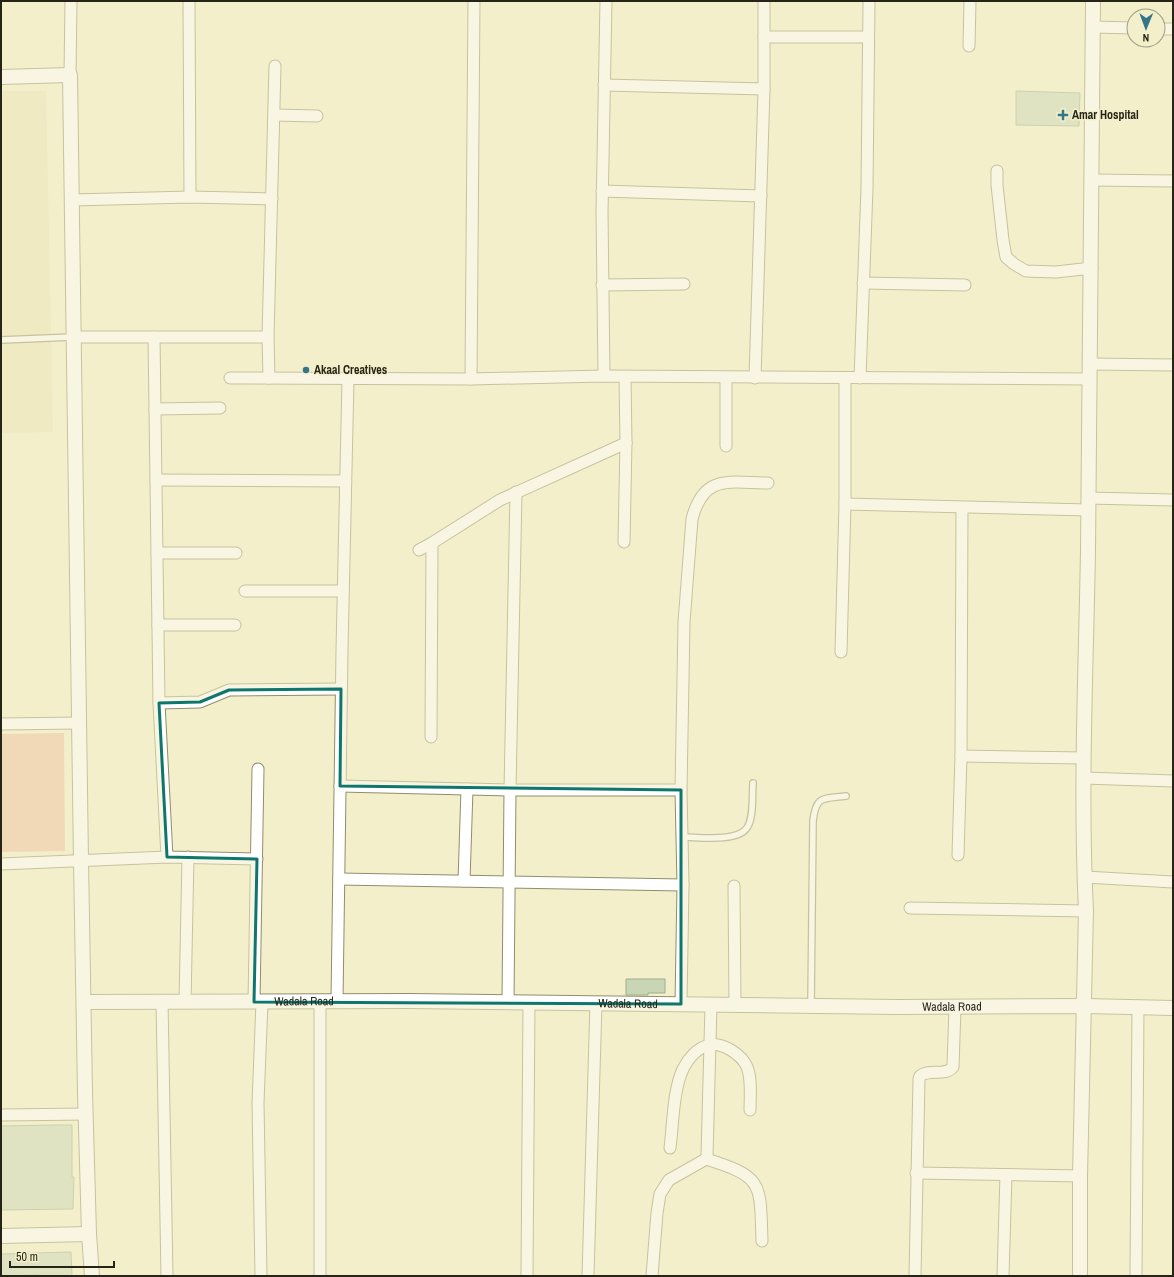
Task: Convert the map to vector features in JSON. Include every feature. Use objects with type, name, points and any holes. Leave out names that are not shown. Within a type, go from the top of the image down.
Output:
[{"type":"street","points":[[71,1],[70,75],[73,337],[81,861],[89,1234],[92,1276]]},
{"type":"street","points":[[189,1],[190,197]]},
{"type":"street","points":[[471,379],[474,1]]},
{"type":"street","points":[[604,376],[602,191],[606,1]]},
{"type":"street","points":[[755,378],[764,89],[764,1]]},
{"type":"street","points":[[860,378],[867,188],[869,1]]},
{"type":"street","points":[[969,46],[970,1]]},
{"type":"street","points":[[1080,1276],[1080,1176],[1086,911],[1084,877],[1084,758],[1092,268],[1093,1]]},
{"type":"street","points":[[1093,27],[1126,28]]},
{"type":"street","points":[[764,37],[868,37]]},
{"type":"street","points":[[268,378],[275,66]]},
{"type":"street","points":[[1,77],[70,75]]},
{"type":"street","points":[[604,85],[764,89]]},
{"type":"street","points":[[274,115],[317,116]]},
{"type":"street","points":[[997,171],[997,185],[1006,257],[1026,271],[1056,272],[1092,268]]},
{"type":"street","points":[[1092,180],[1173,181]]},
{"type":"street","points":[[602,191],[761,196]]},
{"type":"street","points":[[72,200],[190,197],[272,199]]},
{"type":"street","points":[[863,283],[966,285]]},
{"type":"street","points":[[602,285],[684,284]]},
{"type":"street","points":[[73,337],[268,337]]},
{"type":"street","points":[[154,337],[159,703],[167,857]]},
{"type":"street","points":[[1090,364],[1173,365]]},
{"type":"street","points":[[230,378],[471,379],[604,376],[726,378],[1090,379]]},
{"type":"street","points":[[624,542],[626,443],[625,377]]},
{"type":"street","points":[[726,378],[726,446]]},
{"type":"street","points":[[841,652],[845,378]]},
{"type":"street","points":[[337,1001],[341,689],[348,379]]},
{"type":"street","points":[[155,409],[220,408]]},
{"type":"street","points":[[419,550],[500,500],[626,443]]},
{"type":"street","points":[[156,480],[345,481]]},
{"type":"street","points":[[681,1004],[684,885],[681,790],[684,622],[692,519],[695,508],[701,496],[709,487],[719,483],[768,483]]},
{"type":"street","points":[[508,1002],[510,790],[516,492]]},
{"type":"street","points":[[844,504],[962,508],[1173,500]]},
{"type":"street","points":[[958,855],[961,756],[962,508]]},
{"type":"street","points":[[431,737],[432,543]]},
{"type":"street","points":[[157,553],[236,553]]},
{"type":"street","points":[[245,591],[343,591]]},
{"type":"street","points":[[158,625],[235,625]]},
{"type":"street","points":[[159,703],[200,702],[229,690],[341,689]]},
{"type":"street","points":[[1,724],[79,723]]},
{"type":"street","points":[[961,756],[1084,758]]},
{"type":"street","points":[[258,769],[258,1103],[261,1276]]},
{"type":"street","points":[[1084,778],[1173,781]]},
{"type":"street","points":[[340,786],[510,790],[681,790]]},
{"type":"street","points":[[464,881],[467,789]]},
{"type":"street","points":[[1,864],[167,857],[257,859]]},
{"type":"street","points":[[185,1002],[188,857]]},
{"type":"street","points":[[1084,877],[1173,882]]},
{"type":"street","points":[[339,879],[684,885]]},
{"type":"street","points":[[734,886],[735,1005]]},
{"type":"street","points":[[910,908],[1086,911]]},
{"type":"street","points":[[162,1001],[167,1276]]},
{"type":"street","name":"Wadala Road","points":[[84,1002],[529,1002],[811,1006],[1085,1006],[1173,1008]]},
{"type":"street","points":[[320,1002],[320,1276]]},
{"type":"street","points":[[527,1276],[529,1002]]},
{"type":"street","points":[[588,1276],[596,1003]]},
{"type":"street","points":[[706,1159],[708,1148],[711,1004]]},
{"type":"street","points":[[915,1276],[919,1079],[923,1073],[947,1072],[953,1067],[955,1007]]},
{"type":"street","points":[[1136,1276],[1138,1008]]},
{"type":"street","points":[[670,1148],[677,1088],[680,1076],[690,1058],[710,1044],[729,1049],[738,1055],[748,1068],[750,1110]]},
{"type":"street","points":[[1,1115],[86,1114]]},
{"type":"street","points":[[652,1276],[660,1194],[669,1180],[706,1159],[740,1171],[757,1186],[760,1195],[762,1241]]},
{"type":"street","points":[[916,1172],[1080,1176]]},
{"type":"street","points":[[1003,1276],[1006,1175]]},
{"type":"street","points":[[1,1236],[89,1234]]},
{"type":"lane","points":[[1,340],[73,337]]},
{"type":"lane","points":[[682,837],[724,838],[742,833],[747,829],[749,822],[753,783]]},
{"type":"lane","points":[[811,1006],[814,812],[817,803],[821,800],[846,796]]},
{"type":"highlighted area","points":[[341,689],[340,786],[681,790],[681,1004],[254,1002],[257,859],[167,857],[159,703],[200,702],[229,690]]},
{"type":"shaded area","points":[[1,91],[46,91],[53,432],[1,433]]},
{"type":"shaded area","points":[[64,733],[65,851],[1,852],[1,734]]},
{"type":"building","points":[[1016,91],[1080,93],[1079,126],[1016,125]]},
{"type":"building","points":[[626,979],[665,979],[665,993],[626,995]]},
{"type":"building","points":[[72,1125],[72,1177],[74,1177],[73,1209],[1,1210],[1,1126]]},
{"type":"building","points":[[71,1252],[72,1276],[1,1276],[1,1254]]},
{"type":"place","name":"Amar Hospital","points":[[1063,115]]},
{"type":"place","name":"Akaal Creatives","points":[[306,370]]}]
